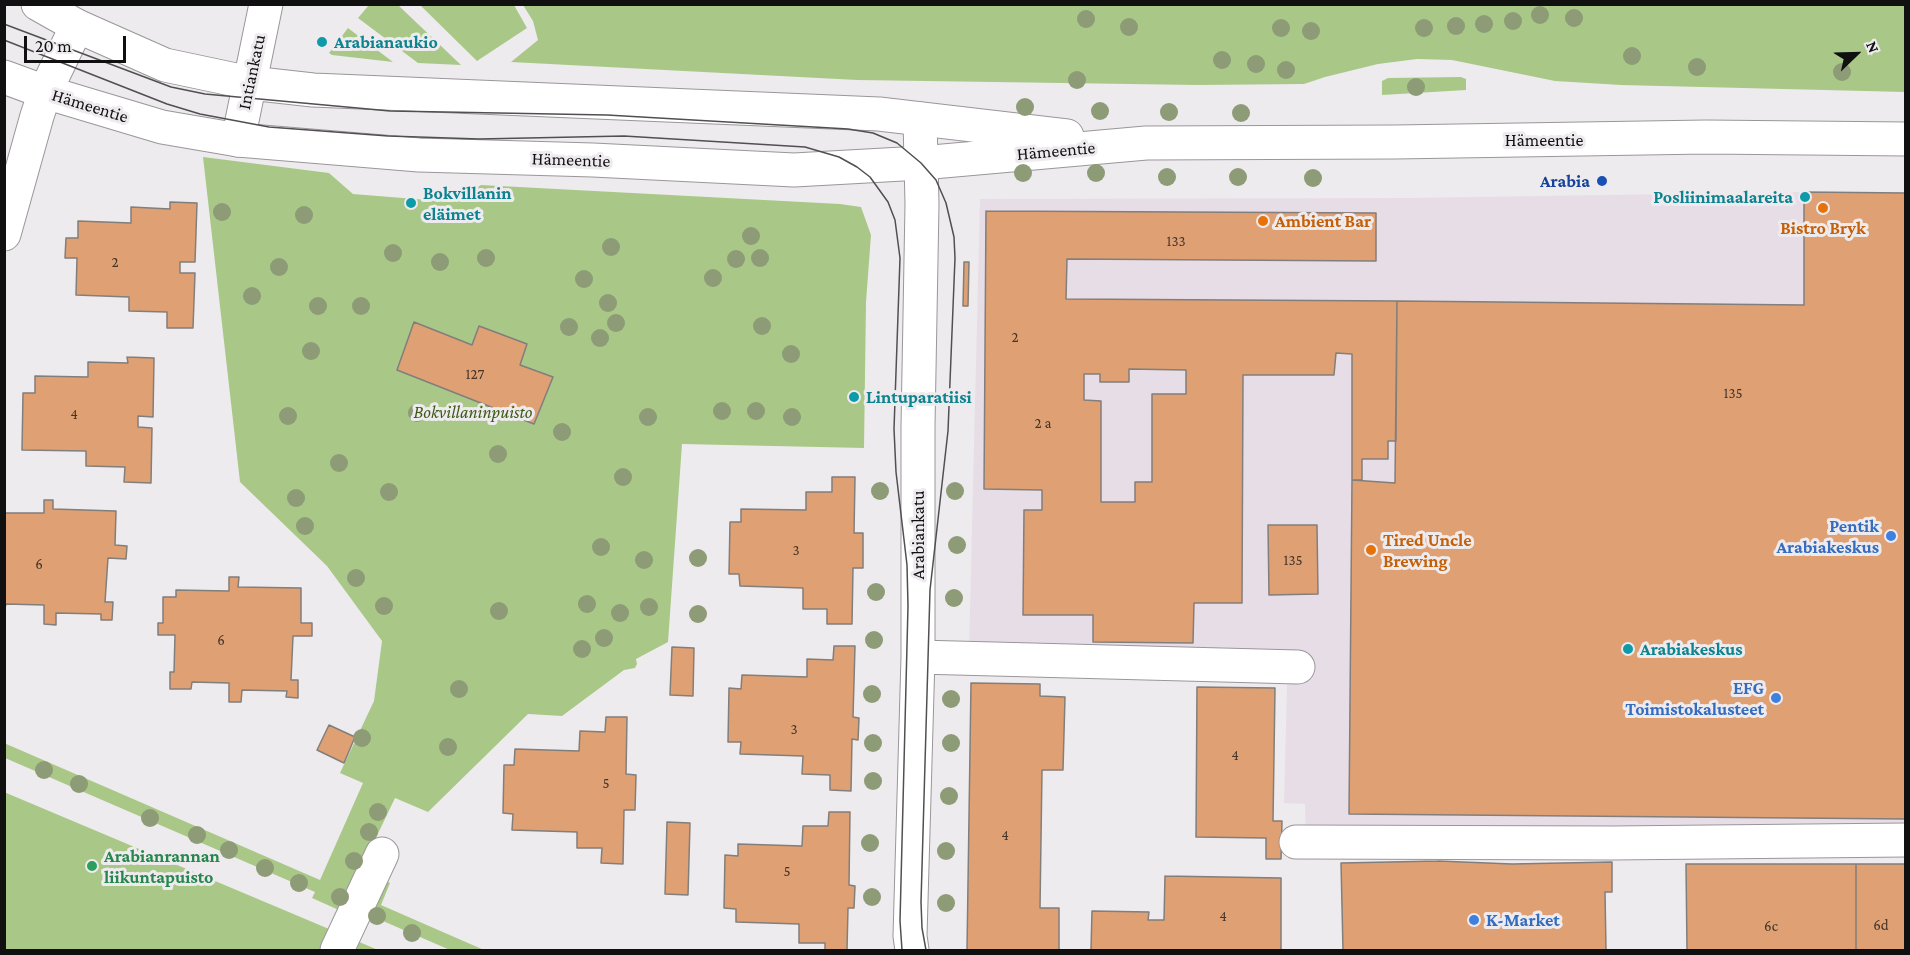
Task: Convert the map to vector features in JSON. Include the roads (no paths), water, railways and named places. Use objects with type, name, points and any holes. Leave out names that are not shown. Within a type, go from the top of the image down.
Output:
[{"type":"main road","name":"Hämeentie","points":[[38,4],[77,26],[165,65],[250,83],[313,90],[867,113],[1146,143]]},
{"type":"main road","name":"Intiankatu","points":[[238,140],[266,4]]},
{"type":"main road","points":[[4,234],[45,92],[77,26]]},
{"type":"main road","name":"Hämeentie","points":[[4,77],[45,92],[162,127],[238,140],[419,155],[593,160],[794,170],[921,163],[1146,143],[1706,137],[1905,140]]},
{"type":"main road","name":"Arabiankatu","points":[[912,951],[910,936],[918,657],[920,119]]},
{"type":"main road","points":[[918,657],[1298,667]]},
{"type":"main road","points":[[1292,832],[1625,843],[1905,840]]},
{"type":"main road","points":[[337,951],[382,854]]},
{"type":"tram line","points":[[4,24],[171,87],[205,94],[390,111],[607,115],[848,129],[873,133],[897,143],[921,163],[936,180],[946,203],[954,237],[955,258],[948,431],[930,590],[921,902],[926,950]]},
{"type":"tram line","points":[[4,40],[167,104],[200,114],[269,127],[388,136],[479,139],[624,136],[805,147],[839,157],[870,177],[888,202],[895,220],[900,258],[894,429],[896,472],[907,565],[908,606],[900,921],[902,950]]},
{"type":"place","name":"Arabianaukio","points":[[322,42]]},
{"type":"place","name":"Arabia","points":[[1602,181]]},
{"type":"place","name":"Posliinimaalareita","points":[[1805,197]]},
{"type":"place","name":"Bokvillanin eläimet","points":[[411,203]]},
{"type":"place","name":"Bistro Bryk","points":[[1823,208]]},
{"type":"place","name":"Ambient Bar","points":[[1263,221]]},
{"type":"place","name":"Lintuparatiisi","points":[[854,397]]},
{"type":"place","name":"Pentik Arabiakeskus","points":[[1891,536]]},
{"type":"place","name":"Tired Uncle Brewing","points":[[1371,550]]},
{"type":"place","name":"Arabiakeskus","points":[[1628,649]]},
{"type":"place","name":"EFG Toimistokalusteet","points":[[1776,698]]},
{"type":"place","name":"Arabianrannan liikuntapuisto","points":[[92,866]]},
{"type":"place","name":"K-Market","points":[[1474,920]]},
{"type":"park label","name":"Bokvillaninpuisto","points":[[473,412]]}]
